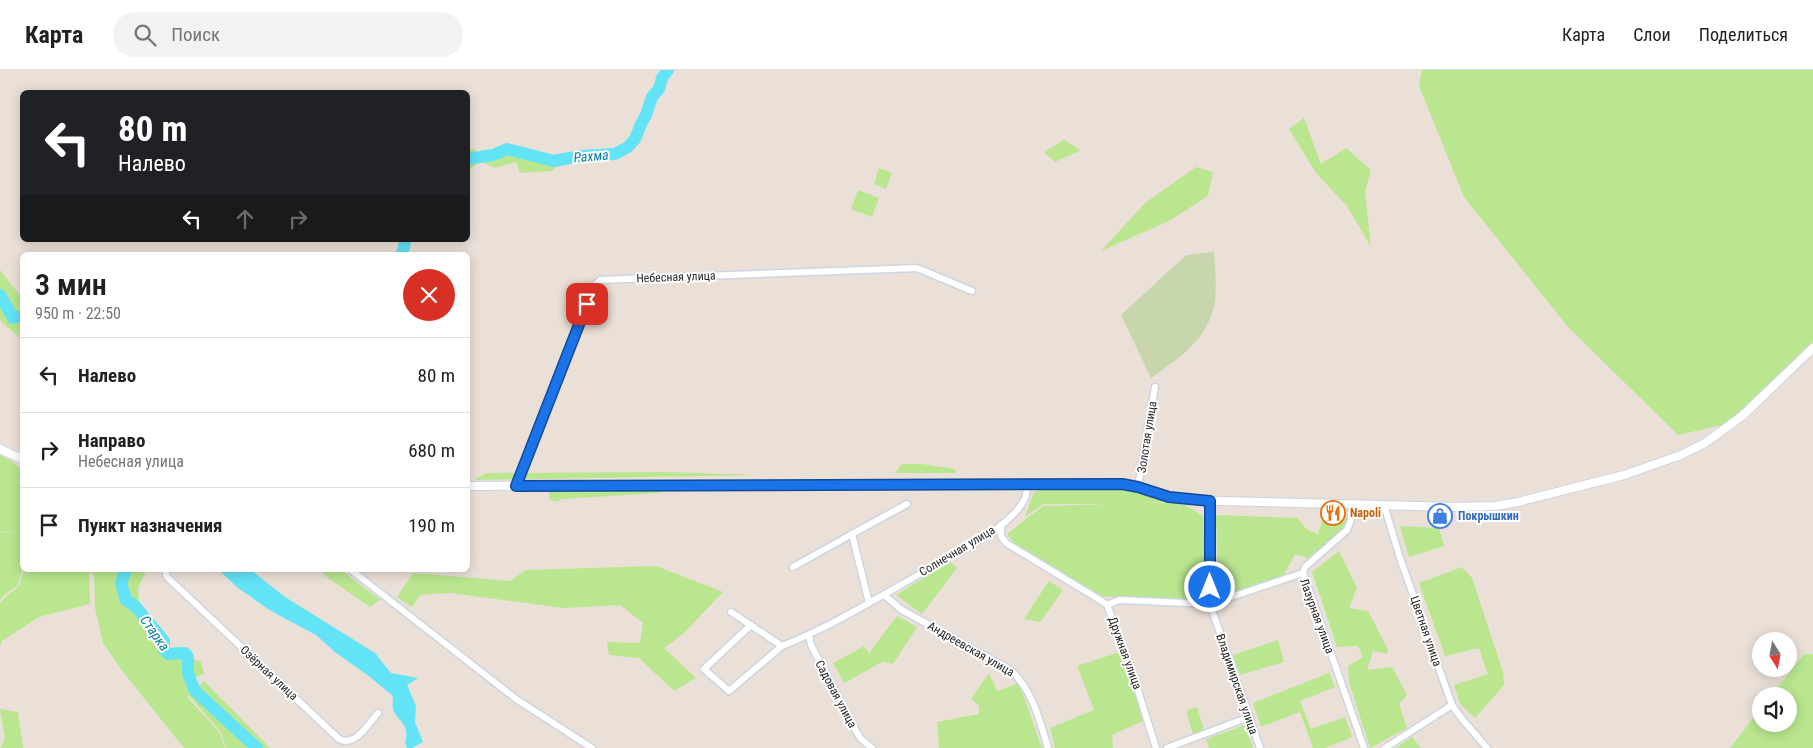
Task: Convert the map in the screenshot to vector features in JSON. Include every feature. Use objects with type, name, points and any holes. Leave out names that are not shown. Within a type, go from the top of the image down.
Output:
[{"type":"street","name":"Небесная улица","points":[[516,486],[594,286],[600,280],[917,268],[972,291]]},
{"type":"street","points":[[470,486],[1109,483],[1138,487],[1169,497],[1210,501],[1478,507],[1518,502],[1624,475],[1665,462],[1697,447],[1742,416],[1813,348]]},
{"type":"street","name":"Золотая улица","points":[[1138,487],[1155,387]]},
{"type":"street","points":[[0,449],[20,458]]},
{"type":"street","name":"Солнечная улица","points":[[750,625],[704,669],[729,691],[782,646],[809,635],[869,603],[982,538],[1001,525],[1023,502],[1026,496],[1027,484]]},
{"type":"street","name":"Владимирская улица","points":[[1210,501],[1210,604],[1260,748]]},
{"type":"street","points":[[793,567],[907,504]]},
{"type":"street","points":[[1303,573],[1305,567],[1347,530],[1352,520],[1352,505]]},
{"type":"street","name":"Цветная улица","points":[[1384,505],[1400,558],[1452,705],[1487,748]]},
{"type":"street","name":"Дружная улица","points":[[1001,525],[1001,536],[1006,543],[1107,605],[1130,665],[1156,748]]},
{"type":"street","points":[[852,534],[869,603]]},
{"type":"street","name":"Озёрная улица","points":[[166,572],[167,577],[344,742],[353,740],[378,713]]},
{"type":"street","points":[[354,572],[516,699],[592,748]]},
{"type":"street","name":"Лазурная улица","points":[[1210,604],[1303,573],[1364,748]]},
{"type":"street","name":"Андреевская улица","points":[[884,594],[902,610],[1009,669],[1019,677],[1040,722],[1048,748]]},
{"type":"street","points":[[1107,605],[1119,600],[1210,604]]},
{"type":"street","points":[[731,612],[782,646]]},
{"type":"street","name":"Садовая улица","points":[[809,635],[811,645],[852,724],[861,739],[872,748]]},
{"type":"street","points":[[1385,748],[1452,705]]},
{"type":"street","points":[[1167,748],[1248,717]]},
{"type":"green space","points":[[1422,70],[1813,70],[1813,341],[1745,407],[1722,425],[1678,435],[1568,327],[1464,197],[1419,86]]},
{"type":"green space","points":[[1304,118],[1321,164],[1346,148],[1371,170],[1365,191],[1371,247],[1347,206],[1316,173],[1289,129]]},
{"type":"green space","points":[[1064,140],[1081,150],[1055,162],[1044,152]]},
{"type":"green space","points":[[502,145],[532,159],[560,164],[551,171],[520,173],[516,162],[495,168],[480,161],[470,169],[470,150],[474,149],[480,155]]},
{"type":"green space","points":[[1196,167],[1213,172],[1208,196],[1169,221],[1101,251],[1145,203]]},
{"type":"green space","points":[[879,168],[892,173],[886,189],[874,184]]},
{"type":"green space","points":[[858,190],[879,198],[872,217],[851,209]]},
{"type":"green space","points":[[1214,252],[1215,296],[1209,322],[1188,349],[1151,378],[1121,315],[1185,256]]},
{"type":"green space","points":[[0,270],[20,295],[20,337],[2,323],[0,319]]},
{"type":"green space","points":[[0,455],[12,461],[20,468],[21,572],[18,585],[0,600],[0,531],[4,533],[16,531],[4,532],[0,530]]},
{"type":"green space","points":[[902,464],[922,464],[955,469],[956,473],[895,473]]},
{"type":"green space","points":[[664,472],[759,475],[474,480],[486,473]]},
{"type":"green space","points":[[1100,486],[1131,489],[1173,501],[1128,504],[1043,504],[1025,517],[1034,492],[1043,488]]},
{"type":"green space","points":[[664,489],[659,493],[562,499],[556,502],[549,499],[549,491]]},
{"type":"green space","points":[[1180,502],[1203,516],[1207,603],[1102,596],[1015,544],[1007,534],[1043,506]]},
{"type":"green space","points":[[1216,515],[1297,518],[1306,529],[1318,534],[1323,518],[1350,517],[1346,531],[1311,559],[1295,554],[1283,577],[1224,598],[1218,591]]},
{"type":"green space","points":[[1400,526],[1439,528],[1444,546],[1409,557]]},
{"type":"green space","points":[[1339,551],[1357,588],[1349,608],[1368,611],[1388,650],[1387,654],[1373,651],[1367,670],[1392,667],[1407,695],[1399,704],[1407,728],[1370,748],[1349,682],[1348,666],[1363,657],[1358,646],[1337,647],[1312,572]]},
{"type":"green space","points":[[950,562],[957,568],[922,614],[896,595]]},
{"type":"green space","points":[[656,566],[723,592],[683,634],[664,648],[696,678],[674,691],[639,658],[609,655],[607,642],[640,643],[643,623],[620,605],[564,608],[450,593],[420,595],[412,607],[397,597],[413,573],[510,581],[526,570]]},
{"type":"green space","points":[[1462,567],[1472,578],[1503,672],[1504,685],[1475,718],[1460,704],[1454,685],[1488,674],[1479,648],[1445,656],[1419,583]]},
{"type":"green space","points":[[23,572],[89,572],[90,604],[39,617],[2,641],[0,646],[0,603],[19,586]]},
{"type":"green space","points":[[93,572],[146,572],[138,588],[141,622],[160,646],[201,662],[204,674],[190,679],[194,691],[204,681],[270,748],[226,748],[220,731],[189,696],[191,693],[187,697],[219,732],[225,748],[184,748],[120,668],[103,643],[95,608]]},
{"type":"green space","points":[[323,572],[344,572],[380,600],[370,607],[328,578]]},
{"type":"green space","points":[[1049,581],[1063,590],[1040,622],[1024,619]]},
{"type":"green space","points":[[897,616],[917,627],[893,664],[884,661],[844,683],[833,663],[864,646],[869,653]]},
{"type":"green space","points":[[1278,640],[1284,662],[1240,675],[1233,655]]},
{"type":"green space","points":[[1123,651],[1143,721],[1112,735],[1113,748],[1055,748],[1050,728],[1094,710],[1077,666]]},
{"type":"green space","points":[[1804,654],[1813,654],[1813,748],[1730,748],[1752,720],[1752,732],[1797,732],[1797,687],[1778,687],[1785,678],[1798,678],[1798,662]]},
{"type":"green space","points":[[989,673],[997,691],[1019,683],[1042,748],[939,748],[937,722],[979,714],[979,706],[971,699]]},
{"type":"green space","points":[[1329,673],[1335,687],[1300,701],[1311,729],[1345,717],[1352,737],[1325,748],[1313,748],[1300,712],[1261,727],[1253,703]]},
{"type":"green space","points":[[1197,707],[1204,730],[1193,734],[1186,711]]},
{"type":"green space","points":[[0,709],[18,712],[23,748],[0,748],[5,739]]},
{"type":"green space","points":[[1245,725],[1253,748],[1209,748],[1206,739]]},
{"type":"green space","points":[[1412,737],[1421,748],[1396,748]]},
{"type":"water","points":[[221,572],[254,572],[285,597],[375,653],[391,673],[418,678],[407,685],[416,706],[415,722],[423,742],[412,748],[407,748],[405,726],[393,709],[393,696],[335,652],[316,635],[271,611],[238,588]]},
{"type":"waterway","name":"Рахма","points":[[470,159],[493,155],[507,149],[554,161],[580,156],[615,154],[628,147],[635,139],[652,97],[659,89],[662,78],[668,70]]},
{"type":"waterway","name":"Рахма","points":[[402,252],[405,242]]},
{"type":"waterway","name":"Рахма","points":[[0,295],[13,318],[20,316]]},
{"type":"waterway","name":"Старка","points":[[125,572],[121,583],[126,600],[136,607],[164,641],[164,650],[168,654],[185,653],[188,657],[188,673],[195,691],[257,748]]},
{"type":"place","name":"Napoli","points":[[1333,513]]},
{"type":"place","name":"Покрышкин","points":[[1440,516]]},
{"type":"route","points":[[587,304],[516,486],[1122,484],[1183,500],[1210,501],[1210,587]]}]
